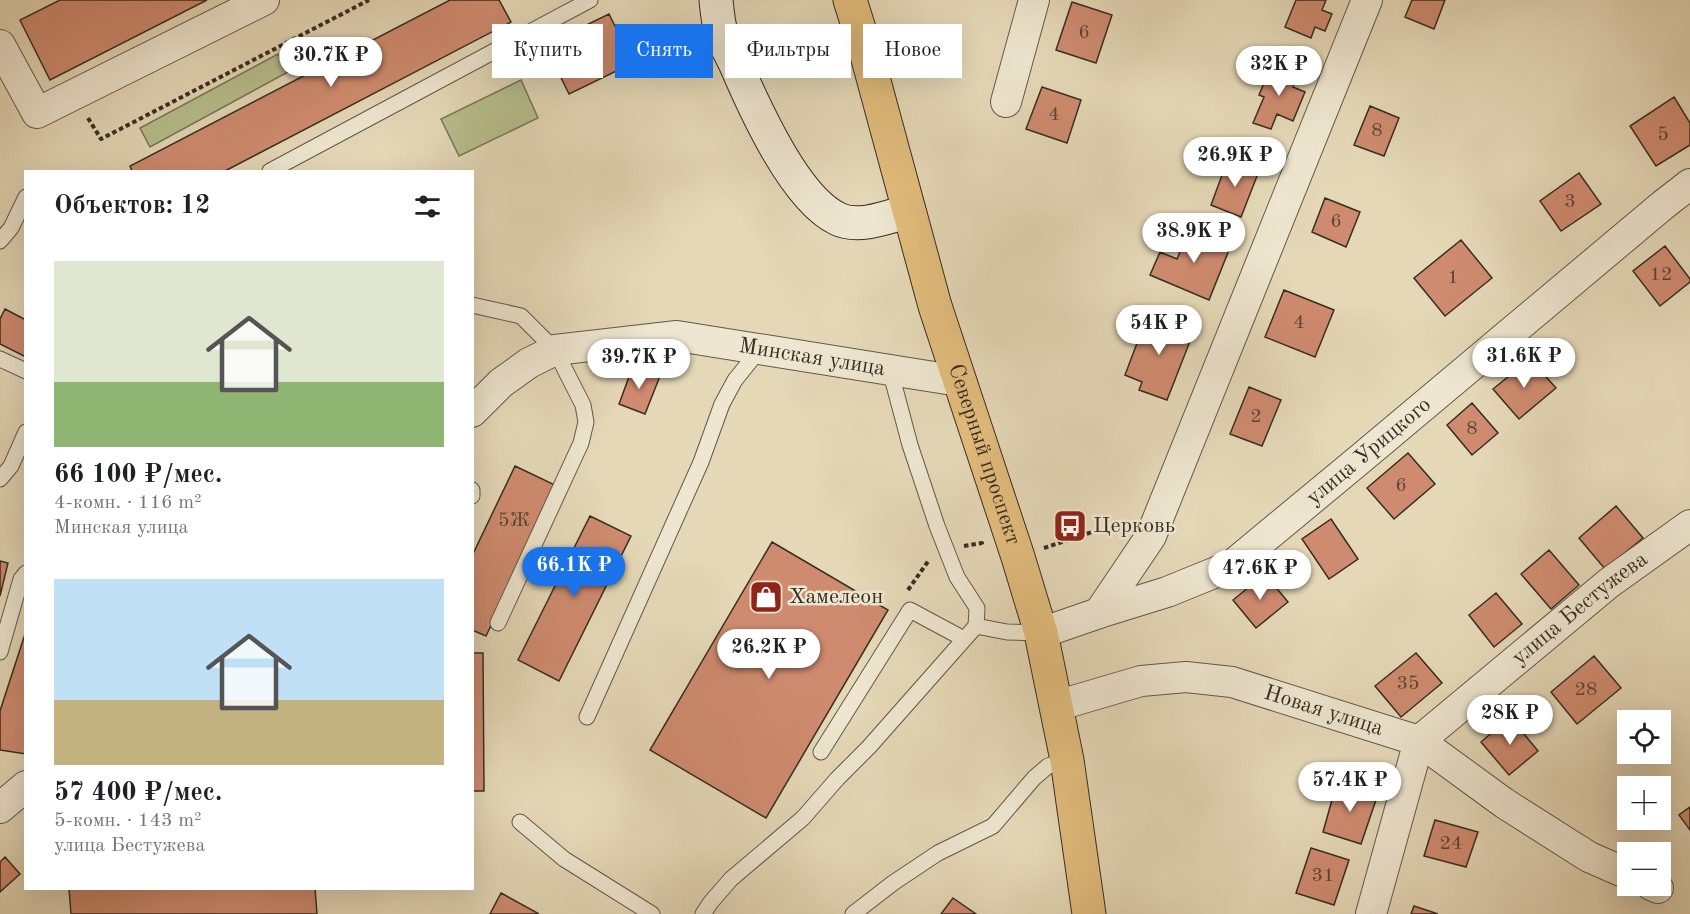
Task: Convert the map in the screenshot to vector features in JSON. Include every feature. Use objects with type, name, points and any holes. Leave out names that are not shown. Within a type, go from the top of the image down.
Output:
[{"type":"main road","name":"Северный проспект","points":[[850,0],[935,306],[1041,633],[1067,760],[1089,914]]},
{"type":"street","points":[[0,45],[37,113],[264,0]]},
{"type":"street","points":[[716,0],[721,31],[752,103],[783,158],[802,187],[820,208],[839,220],[856,222],[875,220],[909,211]]},
{"type":"street","points":[[1006,102],[1034,0]]},
{"type":"street","points":[[1099,613],[1151,536],[1367,0]]},
{"type":"street","name":"улица Урицкого","points":[[1041,633],[1167,592],[1231,566],[1690,184]]},
{"type":"street","name":"Минская улица","points":[[474,410],[501,383],[529,363],[555,350],[677,336],[959,381]]},
{"type":"street","name":"улица Бестужева","points":[[1419,741],[1609,583],[1690,525]]},
{"type":"street","name":"Новая улица","points":[[1056,706],[1141,681],[1186,677],[1232,682],[1419,741],[1513,809],[1589,857],[1617,869]]},
{"type":"street","points":[[1371,914],[1419,741]]},
{"type":"street","points":[[0,808],[24,788]]},
{"type":"lane","points":[[272,170],[590,0]]},
{"type":"lane","points":[[0,240],[11,228],[24,201]]},
{"type":"lane","points":[[474,305],[521,316],[555,350],[583,405],[586,422],[581,442],[498,623]]},
{"type":"lane","points":[[586,717],[701,462],[722,404],[735,380],[760,349]]},
{"type":"lane","points":[[0,359],[24,370]]},
{"type":"lane","points":[[703,914],[731,879],[804,818],[976,626],[977,608],[957,577],[937,526],[909,445],[890,370]]},
{"type":"lane","points":[[0,479],[11,466],[24,437]]},
{"type":"lane","points":[[0,652],[24,575]]},
{"type":"lane","points":[[821,752],[910,610],[964,639]]},
{"type":"lane","points":[[976,626],[1007,632],[1041,633]]},
{"type":"lane","points":[[853,914],[893,883],[938,853],[993,826],[1034,778],[1048,766],[1067,760]]},
{"type":"lane","points":[[520,822],[564,859],[652,914]]},
{"type":"path","points":[[101,140],[369,0]]},
{"type":"green space","points":[[278,54],[288,72],[150,147],[140,128]]},
{"type":"green space","points":[[521,80],[538,118],[459,156],[441,119]]},
{"type":"building","points":[[60,0],[207,0],[50,80],[20,20]]},
{"type":"building","points":[[450,0],[499,0],[511,22],[492,24],[492,32],[227,170],[132,170],[130,166]]},
{"type":"building","points":[[1296,0],[1326,0],[1322,10],[1332,14],[1325,31],[1315,27],[1311,38],[1285,27]]},
{"type":"building","points":[[1412,0],[1445,0],[1434,29],[1405,17]]},
{"type":"building","points":[[1072,2],[1112,15],[1096,63],[1056,50]]},
{"type":"building","points":[[609,14],[615,26],[615,72],[603,78],[603,24],[588,24]]},
{"type":"building","points":[[1272,64],[1298,74],[1293,87],[1305,92],[1293,121],[1277,114],[1271,129],[1253,123],[1264,97],[1259,95]]},
{"type":"building","points":[[561,78],[602,78],[569,94]]},
{"type":"building","points":[[1042,87],[1081,100],[1067,143],[1026,129]]},
{"type":"building","points":[[1674,97],[1690,123],[1690,145],[1656,166],[1630,126]]},
{"type":"building","points":[[1370,106],[1399,118],[1384,156],[1354,145]]},
{"type":"building","points":[[1228,159],[1259,171],[1241,217],[1211,205]]},
{"type":"building","points":[[1579,173],[1601,204],[1561,231],[1540,201]]},
{"type":"building","points":[[1325,198],[1360,212],[1346,247],[1312,232]]},
{"type":"building","points":[[1190,228],[1231,245],[1209,300],[1150,275],[1160,252],[1177,259]]},
{"type":"building","points":[[1461,240],[1492,278],[1445,316],[1414,278]]},
{"type":"building","points":[[1665,246],[1690,282],[1660,306],[1633,271]]},
{"type":"building","points":[[1284,290],[1334,310],[1315,357],[1265,337]]},
{"type":"building","points":[[5,309],[24,319],[24,356],[0,344],[0,319]]},
{"type":"building","points":[[1148,314],[1194,331],[1167,400],[1139,390],[1142,382],[1125,375]]},
{"type":"building","points":[[1530,359],[1556,388],[1519,419],[1493,389]]},
{"type":"building","points":[[633,366],[660,376],[645,414],[619,404]]},
{"type":"building","points":[[1249,387],[1281,400],[1262,446],[1230,434]]},
{"type":"building","points":[[1472,403],[1498,433],[1472,455],[1447,425]]},
{"type":"building","points":[[1408,453],[1435,484],[1394,519],[1367,488]]},
{"type":"building","points":[[515,466],[557,486],[486,636],[474,631],[474,552]]},
{"type":"building","points":[[1616,506],[1643,538],[1605,569],[1579,538]]},
{"type":"building","points":[[590,516],[631,536],[559,681],[518,660]]},
{"type":"building","points":[[1331,519],[1358,559],[1329,579],[1302,539]]},
{"type":"building","points":[[772,542],[888,610],[766,818],[650,750]]},
{"type":"building","points":[[1549,550],[1579,585],[1551,609],[1521,574]]},
{"type":"building","points":[[0,561],[8,563],[0,596]]},
{"type":"building","points":[[1265,574],[1288,602],[1256,628],[1233,600]]},
{"type":"building","points":[[1496,593],[1522,624],[1494,647],[1469,615]]},
{"type":"building","points":[[24,637],[24,754],[0,750],[0,711]]},
{"type":"building","points":[[474,653],[483,653],[484,791],[474,791]]},
{"type":"building","points":[[1416,653],[1442,683],[1401,717],[1375,686]]},
{"type":"building","points":[[1594,656],[1621,688],[1577,724],[1551,692]]},
{"type":"building","points":[[1510,717],[1538,751],[1509,775],[1481,742]]},
{"type":"building","points":[[1337,782],[1378,794],[1361,844],[1323,832]]},
{"type":"building","points":[[1690,807],[1690,830],[1679,815]]},
{"type":"building","points":[[1435,820],[1478,832],[1466,867],[1424,856]]},
{"type":"building","points":[[1311,848],[1349,860],[1334,905],[1296,893]]},
{"type":"building","points":[[5,857],[20,874],[0,892],[0,862]]},
{"type":"building","points":[[69,890],[315,890],[317,914],[71,914]]},
{"type":"building","points":[[501,893],[539,914],[490,914]]},
{"type":"building","points":[[953,898],[976,914],[941,914]]},
{"type":"building","points":[[1414,906],[1438,914],[1411,914]]},
{"type":"place","name":"Церковь","points":[[1070,526]]},
{"type":"place","name":"Хамелеон","points":[[766,597]]}]
